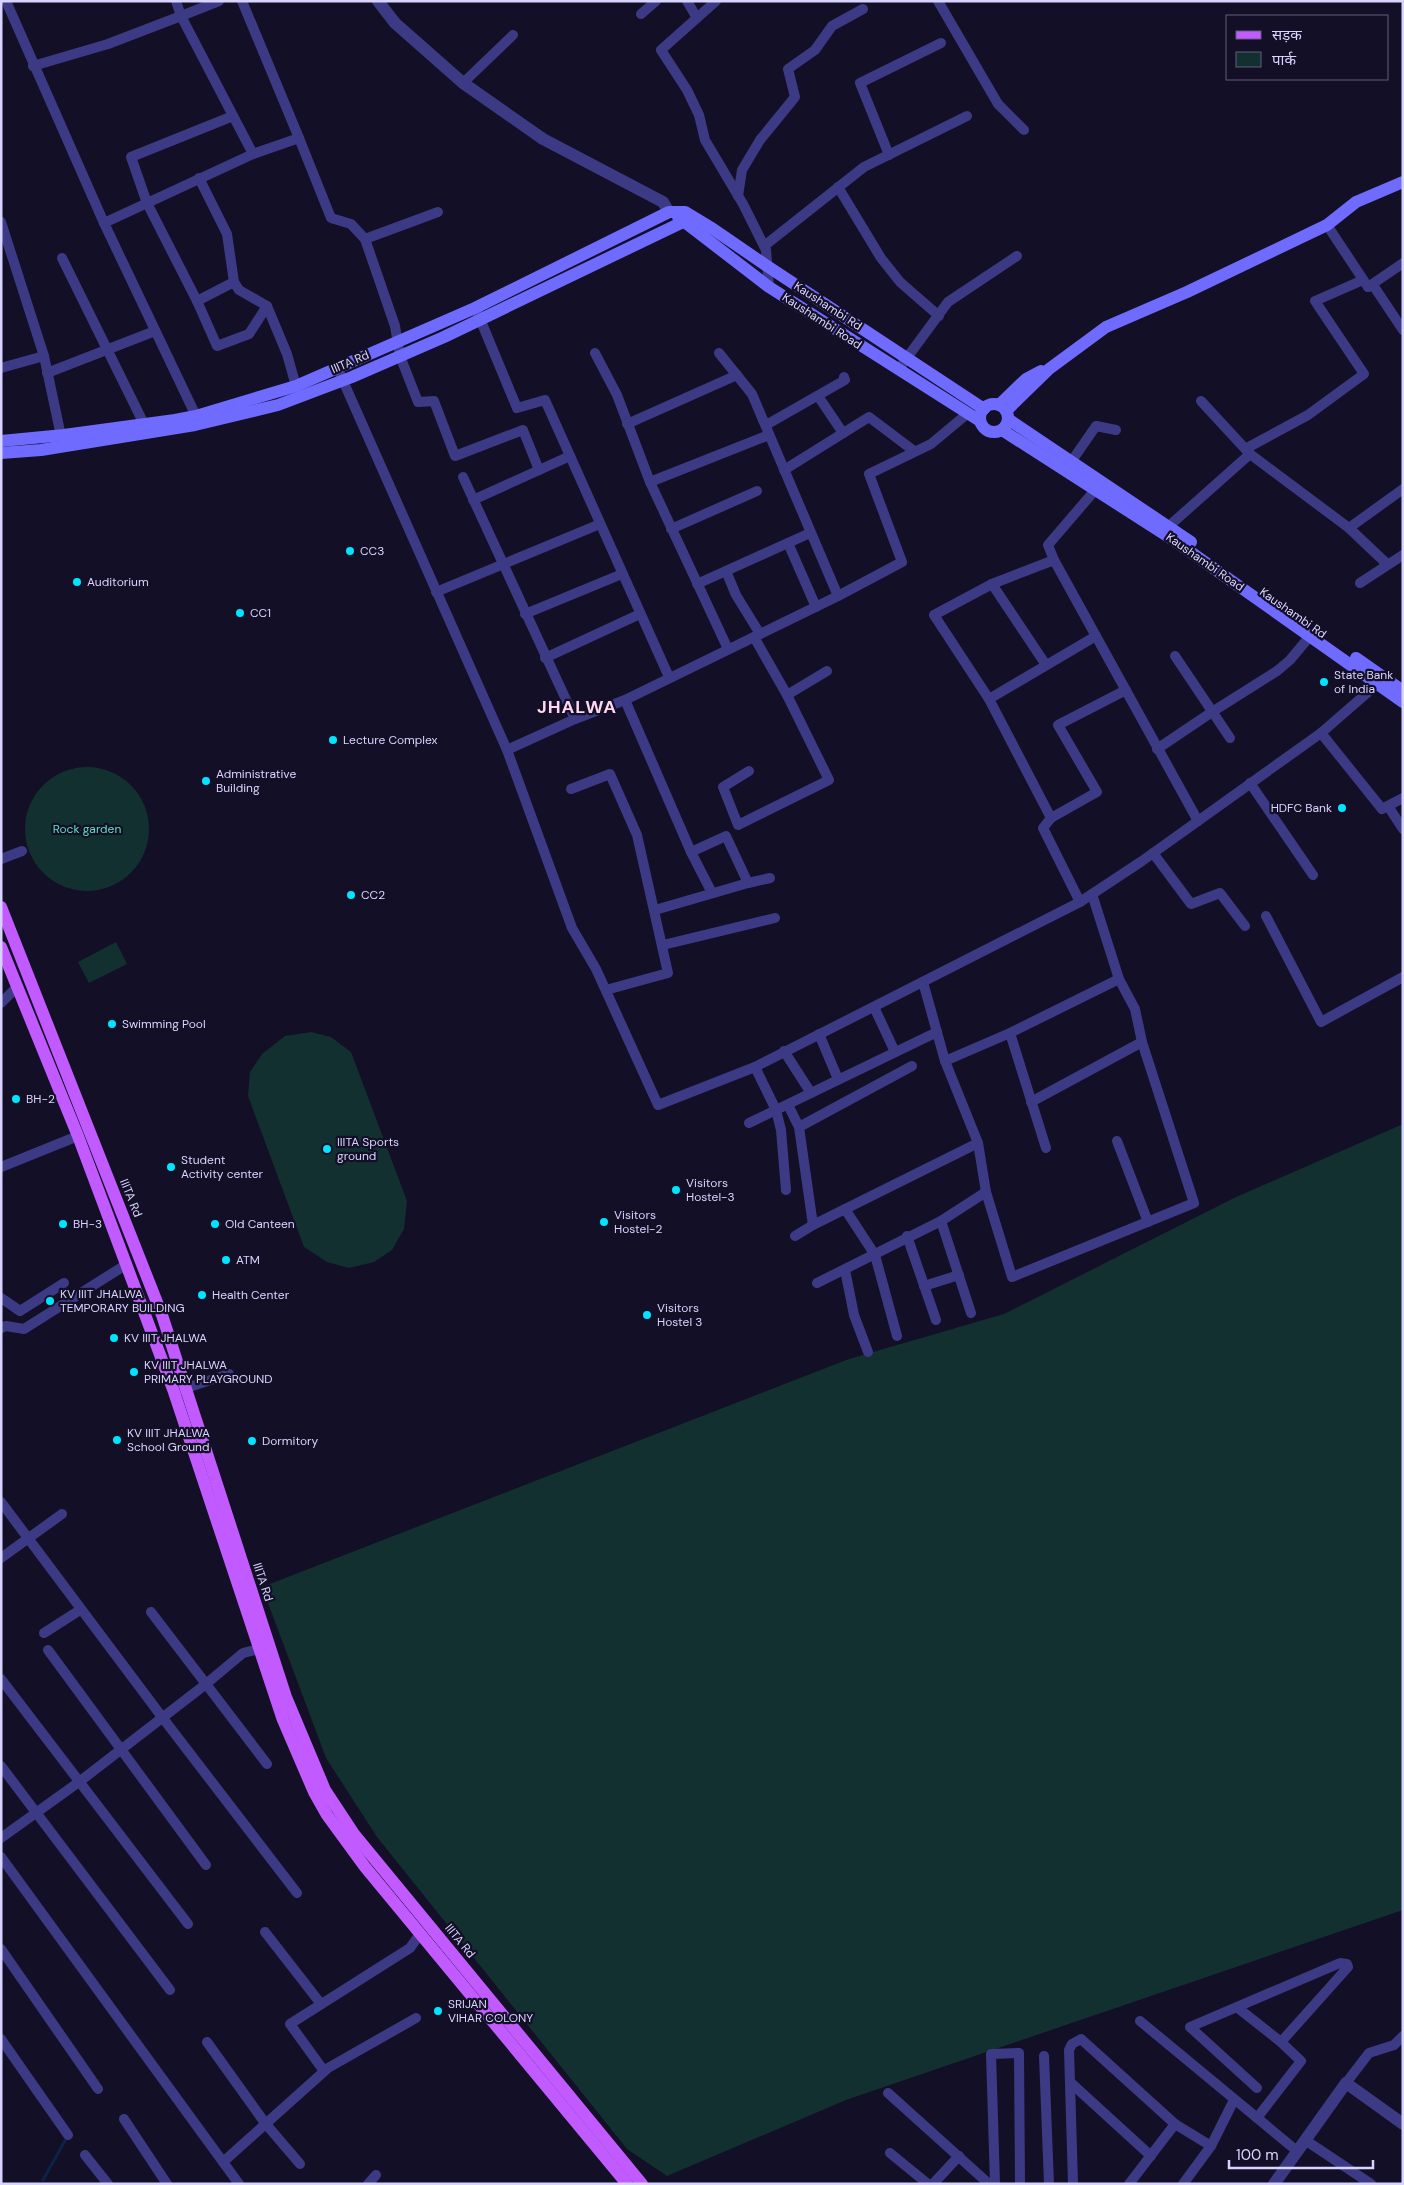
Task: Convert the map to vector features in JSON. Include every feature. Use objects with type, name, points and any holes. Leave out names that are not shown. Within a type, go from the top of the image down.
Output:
[{"type":"main road","points":[[1004,416],[989,405],[982,415],[987,430],[995,432],[1026,379],[1048,369],[1106,327],[1187,292],[1327,225],[1356,202],[1403,182]]},
{"type":"main road","name":"Kaushambi Road","points":[[669,212],[685,221],[769,286],[898,370],[967,414],[982,415]]},
{"type":"main road","name":"Kaushambi Rd","points":[[669,212],[684,212],[713,228],[767,266],[907,358],[982,415]]},
{"type":"main road","name":"IIITA Rd","points":[[1,441],[60,436],[196,416],[296,386],[341,375],[400,356],[669,212]]},
{"type":"main road","name":"IIITA Rd","points":[[1,453],[41,450],[95,442],[229,419],[278,405],[341,375],[397,342],[478,314],[685,221]]},
{"type":"main road","name":"Kaushambi Road","points":[[1004,416],[1096,490],[1175,541],[1310,636],[1381,681],[1403,702]]},
{"type":"main road","name":"Kaushambi Rd","points":[[1004,416],[1169,526],[1381,681],[1403,691]]},
{"type":"main road","name":"IIITA Rd","points":[[1,908],[33,988],[127,1264],[180,1390],[304,1769],[328,1816],[365,1866],[627,2184]]},
{"type":"main road","name":"IIITA Rd","points":[[1,947],[18,990],[140,1259],[162,1315],[180,1390],[259,1648],[322,1784],[354,1834],[642,2184]]},
{"type":"street","points":[[6,1],[33,66],[104,223],[196,416]]},
{"type":"street","points":[[176,1],[181,16],[253,154]]},
{"type":"street","points":[[33,66],[108,44],[219,1]]},
{"type":"street","points":[[242,1],[331,218],[351,224],[365,239],[395,326],[400,356],[418,402],[434,401],[455,456],[523,430],[539,470]]},
{"type":"street","points":[[378,1],[395,23],[464,83],[543,139],[663,202],[669,212]]},
{"type":"street","points":[[641,14],[656,1]]},
{"type":"street","points":[[687,1],[697,18]]},
{"type":"street","points":[[716,1],[660,50],[687,90],[699,115],[705,140],[743,204],[764,246],[769,286]]},
{"type":"street","points":[[938,1],[998,104],[1024,130]]},
{"type":"street","points":[[738,196],[742,170],[760,140],[795,97],[788,68],[815,50],[832,26],[863,9]]},
{"type":"street","points":[[464,83],[513,35]]},
{"type":"street","points":[[889,155],[860,83],[941,43]]},
{"type":"street","points":[[233,116],[131,157],[147,203],[197,301],[217,346],[249,334],[267,306]]},
{"type":"street","points":[[764,246],[864,167],[967,116]]},
{"type":"street","points":[[104,223],[253,154],[299,138]]},
{"type":"street","points":[[200,178],[227,234],[234,282],[239,290],[267,306],[287,354],[296,386]]},
{"type":"street","points":[[838,187],[890,270],[900,282],[939,316]]},
{"type":"street","points":[[365,239],[438,212]]},
{"type":"street","points":[[1,222],[44,356],[60,436]]},
{"type":"street","points":[[1327,225],[1366,284],[1372,285],[1403,330]]},
{"type":"street","points":[[898,370],[948,302],[1017,256]]},
{"type":"street","points":[[62,258],[144,424]]},
{"type":"street","points":[[1250,454],[1247,448],[1308,415],[1364,374],[1315,301],[1366,284],[1403,263]]},
{"type":"street","points":[[197,301],[234,282]]},
{"type":"street","points":[[478,314],[517,408],[545,400],[669,677]]},
{"type":"street","points":[[47,372],[155,331]]},
{"type":"street","points":[[595,353],[617,395],[650,482],[728,649]]},
{"type":"street","points":[[719,353],[752,394],[838,596]]},
{"type":"street","points":[[1,368],[44,356]]},
{"type":"street","points":[[341,375],[507,750],[572,928],[596,969],[658,1105],[755,1067],[1080,902],[1153,853],[1321,733],[1381,681]]},
{"type":"street","points":[[627,424],[737,375]]},
{"type":"street","points":[[763,420],[766,424],[846,380],[844,377]]},
{"type":"street","points":[[818,396],[843,433]]},
{"type":"street","points":[[1201,401],[1250,454],[1349,528],[1387,564]]},
{"type":"street","points":[[507,750],[625,700],[816,607],[902,562],[868,474],[931,444],[967,414]]},
{"type":"street","points":[[784,470],[869,417],[914,451]]},
{"type":"street","points":[[1071,462],[1096,426],[1116,430]]},
{"type":"street","points":[[650,482],[769,434]]},
{"type":"street","points":[[1169,526],[1250,454]]},
{"type":"street","points":[[473,500],[570,456]]},
{"type":"street","points":[[463,477],[575,720]]},
{"type":"street","points":[[1349,528],[1403,489]]},
{"type":"street","points":[[1096,490],[1048,545],[1054,560],[1198,821]]},
{"type":"street","points":[[671,529],[757,491]]},
{"type":"street","points":[[436,592],[600,524]]},
{"type":"street","points":[[697,584],[810,533]]},
{"type":"street","points":[[788,543],[816,607]]},
{"type":"street","points":[[1360,582],[1403,555]]},
{"type":"street","points":[[1050,818],[989,699],[934,615],[992,584],[1054,560]]},
{"type":"street","points":[[726,571],[736,595],[830,780],[738,825],[723,787],[748,771]]},
{"type":"street","points":[[525,614],[622,574]]},
{"type":"street","points":[[992,584],[1046,665]]},
{"type":"street","points":[[545,658],[640,614]]},
{"type":"street","points":[[989,699],[1096,636]]},
{"type":"street","points":[[1157,749],[1277,671],[1290,660],[1310,636]]},
{"type":"street","points":[[1175,656],[1230,738]]},
{"type":"street","points":[[787,695],[827,671]]},
{"type":"street","points":[[1080,902],[1043,828],[1050,818],[1097,792],[1058,725],[1126,690]]},
{"type":"street","points":[[625,700],[691,852],[712,893]]},
{"type":"street","points":[[1321,733],[1382,809],[1403,798]]},
{"type":"street","points":[[571,789],[610,774],[637,835],[668,973],[606,990]]},
{"type":"street","points":[[1250,783],[1313,875]]},
{"type":"street","points":[[1388,806],[1403,829]]},
{"type":"street","points":[[691,852],[727,836],[748,883]]},
{"type":"street","points":[[1,859],[22,851]]},
{"type":"street","points":[[1153,853],[1191,904],[1220,893],[1246,926]]},
{"type":"street","points":[[655,910],[770,878]]},
{"type":"street","points":[[923,982],[945,1061],[978,1143],[986,1192],[1012,1277],[1194,1203],[1142,1042],[1134,1009],[1119,978],[1092,894]]},
{"type":"street","points":[[1266,916],[1320,1022],[1403,976]]},
{"type":"street","points":[[663,945],[775,918]]},
{"type":"street","points":[[945,1061],[1010,1033],[1119,978]]},
{"type":"street","points":[[1,1003],[18,990],[33,988]]},
{"type":"street","points":[[874,1007],[895,1052]]},
{"type":"street","points":[[749,1123],[937,1032]]},
{"type":"street","points":[[1010,1033],[1046,1148]]},
{"type":"street","points":[[819,1034],[838,1079]]},
{"type":"street","points":[[1031,1102],[1142,1042]]},
{"type":"street","points":[[784,1051],[811,1093]]},
{"type":"street","points":[[799,1126],[912,1066]]},
{"type":"street","points":[[755,1067],[776,1110],[781,1130],[786,1190]]},
{"type":"street","points":[[788,1104],[799,1126],[813,1224]]},
{"type":"street","points":[[1,1167],[84,1134]]},
{"type":"street","points":[[1117,1141],[1148,1222]]},
{"type":"street","points":[[795,1236],[813,1224],[978,1143]]},
{"type":"street","points":[[817,1283],[941,1221],[986,1192]]},
{"type":"street","points":[[845,1209],[875,1255],[897,1336]]},
{"type":"street","points":[[941,1221],[971,1313]]},
{"type":"street","points":[[908,1236],[936,1320]]},
{"type":"street","points":[[1,1328],[6,1326],[24,1329],[127,1264],[140,1259]]},
{"type":"street","points":[[845,1270],[854,1315],[868,1352]]},
{"type":"street","points":[[924,1286],[959,1275]]},
{"type":"street","points":[[1,1298],[20,1311],[64,1283]]},
{"type":"street","points":[[180,1390],[230,1374]]},
{"type":"street","points":[[1,1502],[80,1610],[297,1893]]},
{"type":"street","points":[[1,1558],[62,1514]]},
{"type":"street","points":[[44,1633],[80,1610]]},
{"type":"street","points":[[151,1612],[267,1764]]},
{"type":"street","points":[[1,1838],[79,1782],[243,1653],[259,1648]]},
{"type":"street","points":[[48,1650],[206,1865]]},
{"type":"street","points":[[1,1679],[188,1924]]},
{"type":"street","points":[[1,1766],[170,1990]]},
{"type":"street","points":[[1,1857],[240,2184]]},
{"type":"street","points":[[265,1932],[321,2004]]},
{"type":"street","points":[[324,2071],[290,2024],[410,1948],[420,1934]]},
{"type":"street","points":[[1,1949],[98,2089]]},
{"type":"street","points":[[1257,2088],[1190,2027],[1340,1963],[1347,1964],[1348,1967],[1281,2042]]},
{"type":"street","points":[[1238,2008],[1281,2042],[1301,2061],[1257,2118]]},
{"type":"street","points":[[223,2162],[324,2071],[416,2018]]},
{"type":"street","points":[[1140,2022],[1297,2151]]},
{"type":"street","points":[[1274,2184],[1369,2053],[1394,2045],[1403,2036]]},
{"type":"street","points":[[1073,2184],[1069,2050],[1072,2044],[1081,2039],[1175,2124],[1211,2146]]},
{"type":"street","points":[[1,2040],[68,2135]]},
{"type":"street","points":[[207,2042],[265,2123],[300,2164]]},
{"type":"street","points":[[994,2184],[991,2054],[1019,2053],[1020,2184]]},
{"type":"street","points":[[1044,2056],[1049,2184]]},
{"type":"street","points":[[1070,2082],[1150,2156]]},
{"type":"street","points":[[1346,2084],[1403,2124]]},
{"type":"street","points":[[888,2093],[989,2184]]},
{"type":"street","points":[[1183,2184],[1211,2146],[1234,2100]]},
{"type":"street","points":[[124,2119],[167,2184]]},
{"type":"street","points":[[1130,2184],[1175,2124]]},
{"type":"street","points":[[1305,2140],[1360,2180],[1371,2184]]},
{"type":"street","points":[[890,2153],[928,2184]]},
{"type":"street","points":[[86,2155],[108,2184]]},
{"type":"street","points":[[933,2184],[959,2156]]},
{"type":"street","points":[[368,2184],[376,2175]]},
{"type":"green space","name":"Rock garden","points":[[87,767],[111,772],[131,785],[144,805],[149,829],[144,853],[131,873],[111,886],[87,891],[63,886],[43,873],[30,853],[25,829],[30,805],[43,785],[63,772]]},
{"type":"green space","points":[[116,942],[127,964],[89,983],[78,962]]},
{"type":"green space","name":"IIITA Sports ground","points":[[311,1032],[331,1037],[351,1052],[407,1201],[404,1229],[392,1250],[374,1262],[349,1268],[327,1262],[304,1247],[248,1096],[250,1072],[262,1054],[285,1036]]},
{"type":"green space","points":[[1403,1124],[1403,1910],[846,2100],[667,2176],[627,2149],[377,1837],[326,1758],[262,1587],[849,1359],[1004,1314],[1234,1198]]},
{"type":"waterway","points":[[43,2180],[67,2137]]},
{"type":"place","name":"CC3","points":[[350,551]]},
{"type":"place","name":"Auditorium","points":[[77,582]]},
{"type":"place","name":"CC1","points":[[240,613]]},
{"type":"place","name":"State Bank of India","points":[[1324,682]]},
{"type":"place","name":"Lecture Complex","points":[[333,740]]},
{"type":"place","name":"Administrative Building","points":[[206,781]]},
{"type":"place","name":"HDFC Bank","points":[[1342,808]]},
{"type":"place","name":"CC2","points":[[351,895]]},
{"type":"place","name":"Swimming Pool","points":[[112,1024]]},
{"type":"place","name":"BH-2","points":[[16,1099]]},
{"type":"place","name":"IIITA Sports ground","points":[[327,1149]]},
{"type":"place","name":"Student Activity center","points":[[171,1167]]},
{"type":"place","name":"Visitors Hostel-3","points":[[676,1190]]},
{"type":"place","name":"Visitors Hostel-2","points":[[604,1222]]},
{"type":"place","name":"BH-3","points":[[63,1224]]},
{"type":"place","name":"Old Canteen","points":[[215,1224]]},
{"type":"place","name":"ATM","points":[[226,1260]]},
{"type":"place","name":"Health Center","points":[[202,1295]]},
{"type":"place","name":"KV IIIT JHALWA TEMPORARY BUILDING","points":[[50,1301]]},
{"type":"place","name":"Visitors Hostel 3","points":[[647,1315]]},
{"type":"place","name":"KV IIIT JHALWA","points":[[114,1338]]},
{"type":"place","name":"KV IIIT JHALWA PRIMARY PLAYGROUND","points":[[134,1372]]},
{"type":"place","name":"KV IIIT JHALWA School Ground","points":[[117,1440]]},
{"type":"place","name":"Dormitory","points":[[252,1441]]},
{"type":"place","name":"SRIJAN VIHAR COLONY","points":[[438,2011]]},
{"type":"district","name":"JHALWA","points":[[577,707]]}]
